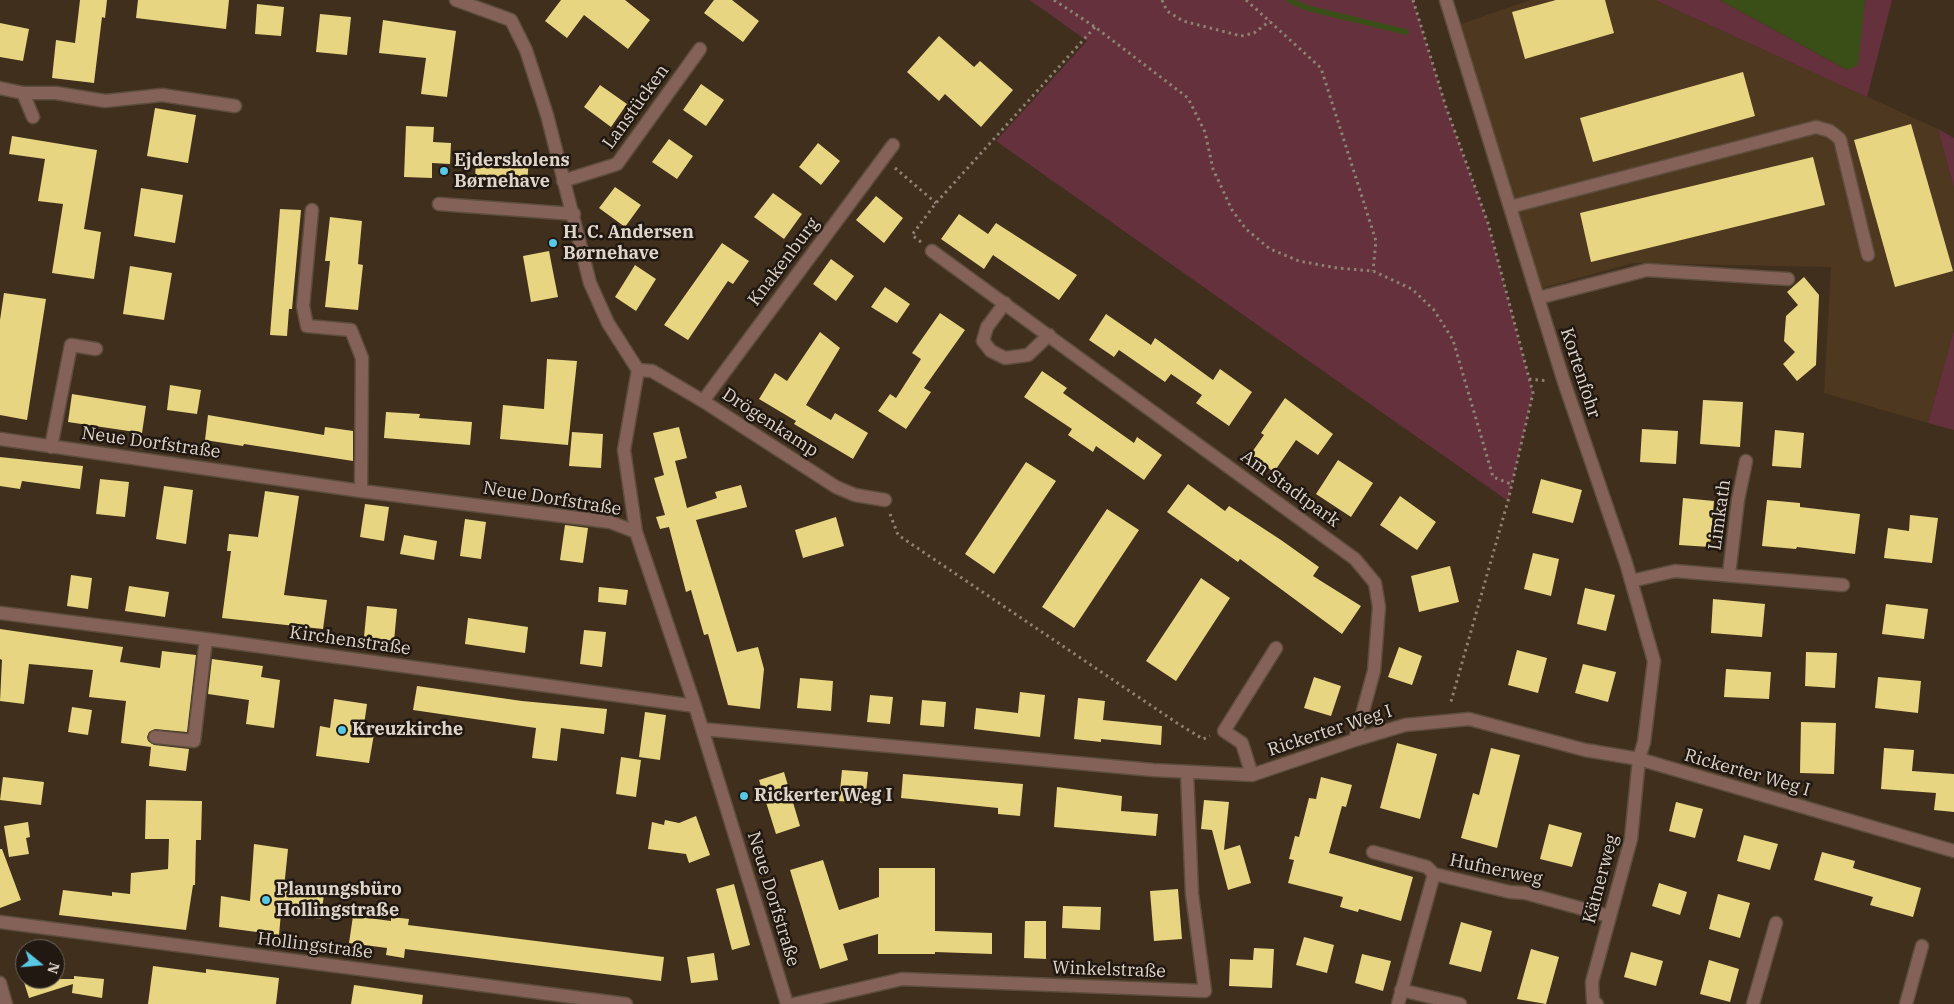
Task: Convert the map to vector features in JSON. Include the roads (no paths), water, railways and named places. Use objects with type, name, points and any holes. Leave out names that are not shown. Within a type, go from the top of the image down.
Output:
[{"type":"street","points":[[456,0],[511,20],[526,50],[544,106],[563,181],[574,214],[590,283],[608,323],[638,370],[624,450],[636,532]]},
{"type":"street","name":"Kortenfohr","points":[[1446,0],[1564,382],[1631,580],[1654,661],[1644,742],[1639,759]]},
{"type":"street","name":"Lanstücken","points":[[563,181],[617,164],[700,49]]},
{"type":"street","points":[[0,88],[24,92],[56,93],[105,101],[162,95],[235,106]]},
{"type":"street","points":[[24,92],[33,118]]},
{"type":"street","points":[[1510,207],[1816,127],[1830,131],[1840,139],[1868,255]]},
{"type":"street","name":"Knakenburg","points":[[703,401],[893,145]]},
{"type":"street","points":[[439,204],[574,214]]},
{"type":"street","points":[[312,210],[303,306],[307,326],[350,330],[362,358],[360,491]]},
{"type":"street","name":"Am Stadtpark","points":[[932,251],[1355,558],[1374,583],[1379,607],[1378,642],[1374,671],[1355,740]]},
{"type":"street","points":[[1538,298],[1647,270],[1788,279]]},
{"type":"street","points":[[1005,303],[987,328],[983,341],[990,351],[1005,358],[1028,355],[1049,335]]},
{"type":"street","points":[[52,447],[71,345],[96,349]]},
{"type":"street","name":"Drögenkamp","points":[[638,370],[652,371],[703,401],[836,487],[855,495],[885,500]]},
{"type":"street","name":"Neue Dorfstraße","points":[[0,440],[360,491],[610,522],[636,532],[695,706],[787,1004]]},
{"type":"street","name":"Limkath","points":[[1729,574],[1738,500],[1746,461]]},
{"type":"street","name":"Limkath","points":[[1631,580],[1675,571],[1843,585]]},
{"type":"street","name":"Kirchenstraße","points":[[0,613],[206,639],[695,706]]},
{"type":"street","points":[[155,737],[194,741],[206,639]]},
{"type":"street","points":[[1252,775],[1242,743],[1224,730],[1276,648]]},
{"type":"street","name":"Rickerter Weg I","points":[[702,729],[1187,773],[1252,775],[1405,725],[1469,719],[1585,750],[1639,759],[1954,851]]},
{"type":"street","name":"Kätnerweg","points":[[1597,1004],[1592,1000],[1592,982],[1631,839],[1639,759]]},
{"type":"street","name":"Winkelstraße","points":[[794,1004],[902,978],[1206,998],[1192,894],[1187,773]]},
{"type":"street","points":[[1373,852],[1427,867],[1434,874]]},
{"type":"street","name":"Hufnerweg","points":[[1398,1004],[1434,874],[1510,892],[1525,893],[1609,916]]},
{"type":"street","name":"Hollingstraße","points":[[0,922],[626,1004]]},
{"type":"street","points":[[1753,1004],[1776,923]]},
{"type":"street","points":[[1906,1004],[1922,946]]},
{"type":"street","points":[[0,983],[6,1004]]},
{"type":"street","points":[[1402,990],[1460,1004]]},
{"type":"waterway","points":[[1289,0],[1307,8],[1406,32]]},
{"type":"place","name":"Ejderskolens Børnehave","points":[[444,171]]},
{"type":"place","name":"H. C. Andersen Børnehave","points":[[553,243]]},
{"type":"place","name":"Kreuzkirche","points":[[342,730]]},
{"type":"place","name":"Rickerter Weg I","points":[[744,796]]},
{"type":"place","name":"Planungsbüro Hollingstraße","points":[[266,900]]}]
